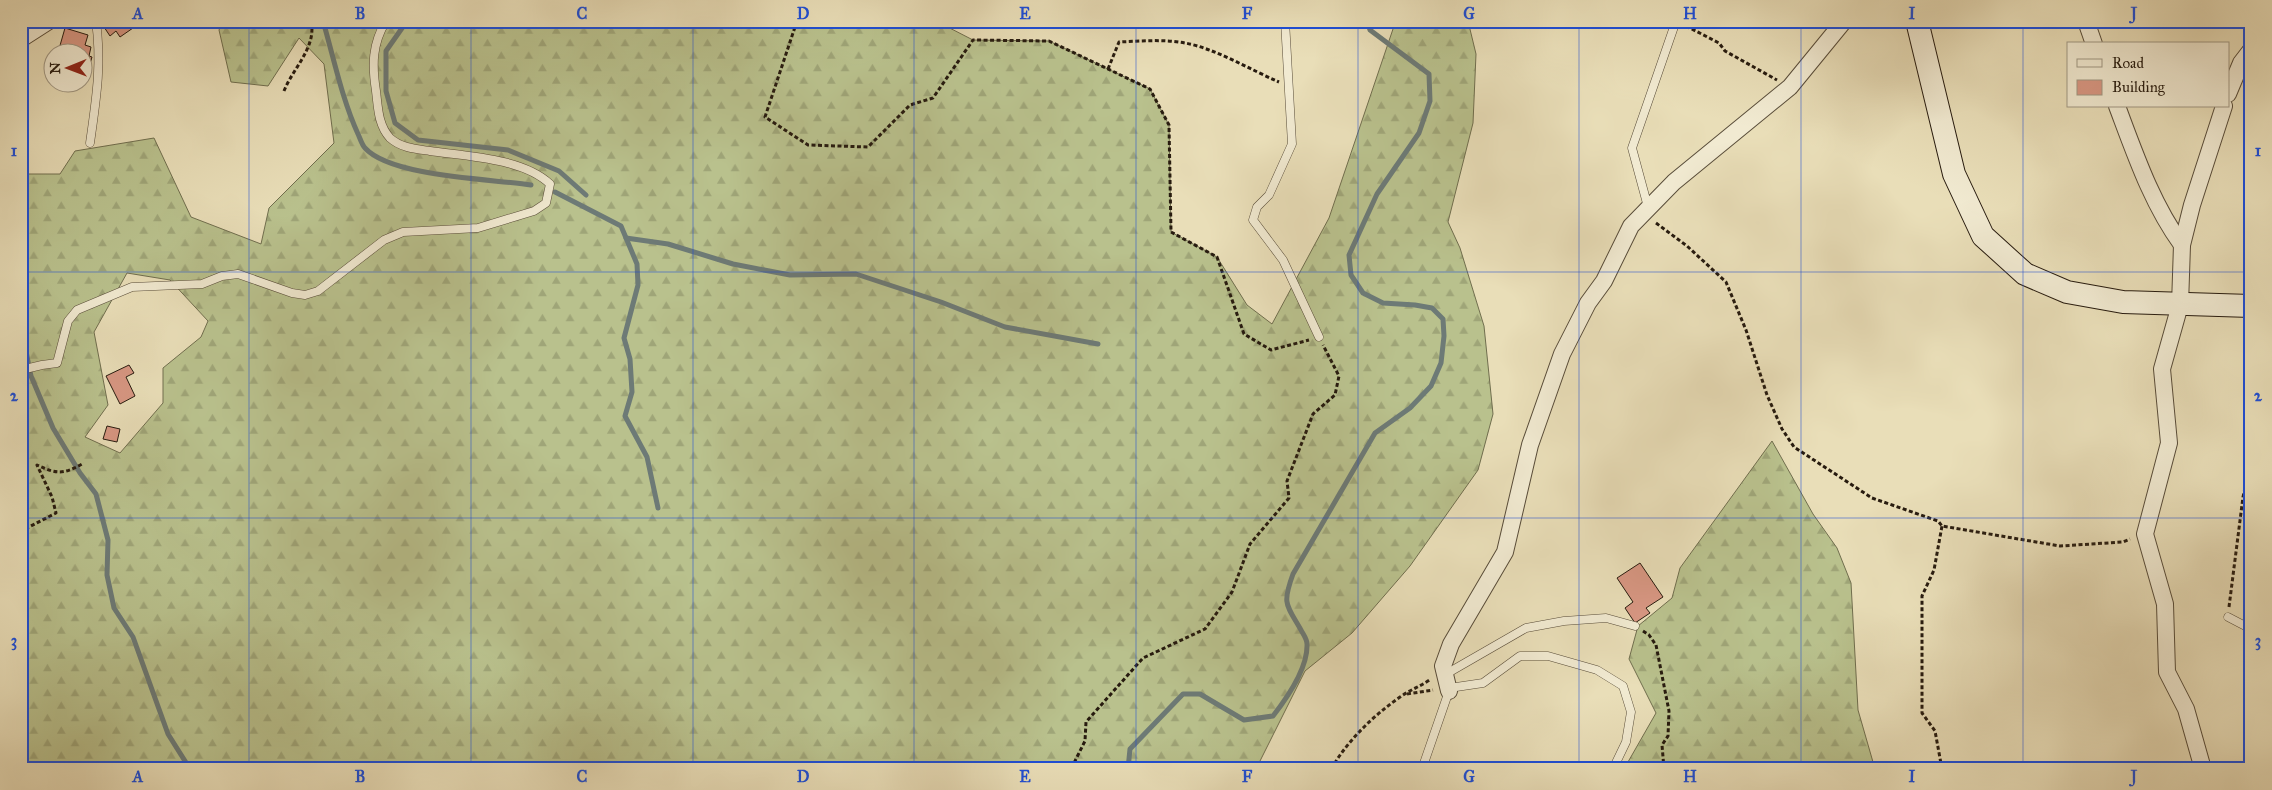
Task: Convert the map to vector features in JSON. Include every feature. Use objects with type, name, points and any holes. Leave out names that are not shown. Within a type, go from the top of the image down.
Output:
[{"type":"street","points":[[21,39],[49,21]]},
{"type":"street","points":[[1449,691],[1444,670],[1451,644],[1505,552],[1530,445],[1562,354],[1588,303],[1604,281],[1631,226],[1674,182],[1790,87],[1844,21]]},
{"type":"street","points":[[1917,21],[1954,174],[1982,236],[2025,274],[2067,292],[2123,302],[2251,306]]},
{"type":"street","points":[[2086,21],[2093,42]]},
{"type":"street","points":[[2230,89],[2241,63],[2251,50]]},
{"type":"street","points":[[2118,108],[2135,154],[2167,224],[2182,245]]},
{"type":"street","points":[[2203,769],[2186,710],[2167,672],[2165,604],[2145,534],[2170,443],[2162,369],[2180,305],[2182,245],[2192,205],[2223,108]]},
{"type":"lane","points":[[90,143],[99,83],[100,50],[96,21]]},
{"type":"lane","points":[[21,370],[42,364],[58,363],[68,321],[77,310],[132,287],[202,284],[222,276],[238,274],[292,293],[305,295],[318,291],[384,240],[403,232],[478,228],[534,210],[546,203],[550,184],[540,175],[493,159],[404,147],[390,138],[380,123],[374,83],[374,44],[386,21]]},
{"type":"lane","points":[[1285,21],[1292,144],[1269,195],[1257,207],[1253,220],[1283,260],[1319,337]]},
{"type":"lane","points":[[1646,211],[1632,148],[1676,21]]},
{"type":"lane","points":[[2228,617],[2251,629]]},
{"type":"lane","points":[[1444,670],[1526,628],[1564,621],[1606,618],[1635,626]]},
{"type":"lane","points":[[1422,769],[1449,691],[1483,682],[1520,656],[1548,656],[1597,670],[1623,686],[1631,712],[1626,742],[1613,769]]},
{"type":"path","points":[[284,91],[310,43],[313,31],[311,21]]},
{"type":"path","points":[[797,21],[765,117],[808,145],[868,147],[910,105],[933,98],[973,40],[1049,41],[1150,89],[1169,125],[1171,232],[1217,257],[1244,334],[1271,350],[1319,337],[1339,376],[1335,394],[1313,414],[1287,481],[1289,498],[1250,544],[1232,592],[1205,629],[1143,658],[1086,722],[1086,741],[1074,763],[1074,769]]},
{"type":"path","points":[[1676,21],[1719,43],[1725,51],[1790,87]]},
{"type":"path","points":[[1108,69],[1119,42],[1169,41],[1187,43],[1212,52],[1288,86]]},
{"type":"path","points":[[1646,211],[1688,246],[1726,282],[1746,330],[1767,395],[1782,430],[1794,447],[1872,498],[1938,521],[1942,526],[2060,546],[2123,542],[2145,534]]},
{"type":"path","points":[[2228,617],[2243,497],[2251,461]]},
{"type":"path","points":[[21,534],[27,528],[56,514],[52,497],[37,465],[51,472],[64,473],[84,463]]},
{"type":"path","points":[[1942,526],[1934,570],[1922,596],[1922,713],[1935,730],[1942,769]]},
{"type":"path","points":[[1635,626],[1649,635],[1656,644],[1670,711],[1668,736],[1662,745],[1664,769]]},
{"type":"path","points":[[1331,769],[1345,746],[1369,721],[1402,695],[1444,670]]},
{"type":"path","points":[[1402,695],[1428,690],[1449,691]]},
{"type":"green space","points":[[223,21],[936,21],[973,40],[1049,41],[1150,89],[1169,125],[1171,232],[1217,257],[1247,305],[1272,324],[1329,218],[1393,29],[1400,21],[1468,21],[1476,54],[1473,123],[1448,222],[1460,248],[1484,326],[1493,414],[1478,470],[1410,566],[1352,633],[1305,671],[1256,769],[21,769],[21,174],[60,174],[75,151],[154,138],[191,217],[261,244],[269,208],[334,143],[324,64],[299,38],[268,86],[231,82],[219,30]],"holes":[[[127,273],[170,280],[208,321],[201,337],[163,368],[163,403],[120,453],[85,437],[108,405],[94,332]]]},
{"type":"green space","points":[[1772,441],[1813,514],[1837,548],[1851,583],[1858,710],[1875,769],[1624,769],[1656,713],[1629,659],[1638,626],[1672,598],[1680,568]]},
{"type":"building","points":[[110,21],[131,21],[129,23],[133,28],[120,37],[116,31],[110,36],[104,27]]},
{"type":"building","points":[[65,28],[88,35],[86,42],[61,42]]},
{"type":"building","points":[[129,365],[134,373],[126,377],[135,396],[120,404],[106,376]]},
{"type":"building","points":[[107,426],[120,429],[117,442],[103,439]]},
{"type":"building","points":[[1640,563],[1663,597],[1646,608],[1650,613],[1635,623],[1625,608],[1633,602],[1617,578]]},
{"type":"waterway","points":[[21,27],[31,21]]},
{"type":"waterway","points":[[323,21],[347,107],[365,148],[378,158],[419,171],[531,185]]},
{"type":"waterway","points":[[407,21],[386,51],[386,91],[395,123],[418,140],[508,150],[559,171],[586,195]]},
{"type":"waterway","points":[[1128,769],[1130,749],[1183,694],[1200,694],[1244,720],[1273,716],[1296,682],[1306,653],[1306,640],[1287,604],[1293,574],[1375,433],[1410,408],[1431,386],[1441,363],[1444,336],[1443,319],[1432,308],[1383,303],[1363,293],[1351,275],[1349,255],[1377,194],[1419,133],[1430,101],[1429,74],[1370,30],[1367,21]]},
{"type":"waterway","points":[[555,192],[621,226],[637,264],[638,285],[624,338],[630,359],[632,392],[625,416],[647,457],[658,508]]},
{"type":"waterway","points":[[626,238],[668,244],[733,264],[790,275],[856,274],[941,302],[1005,327],[1098,344]]},
{"type":"waterway","points":[[21,327],[31,376],[53,428],[80,473],[96,494],[108,540],[107,575],[114,608],[133,637],[168,734],[190,769]]}]
